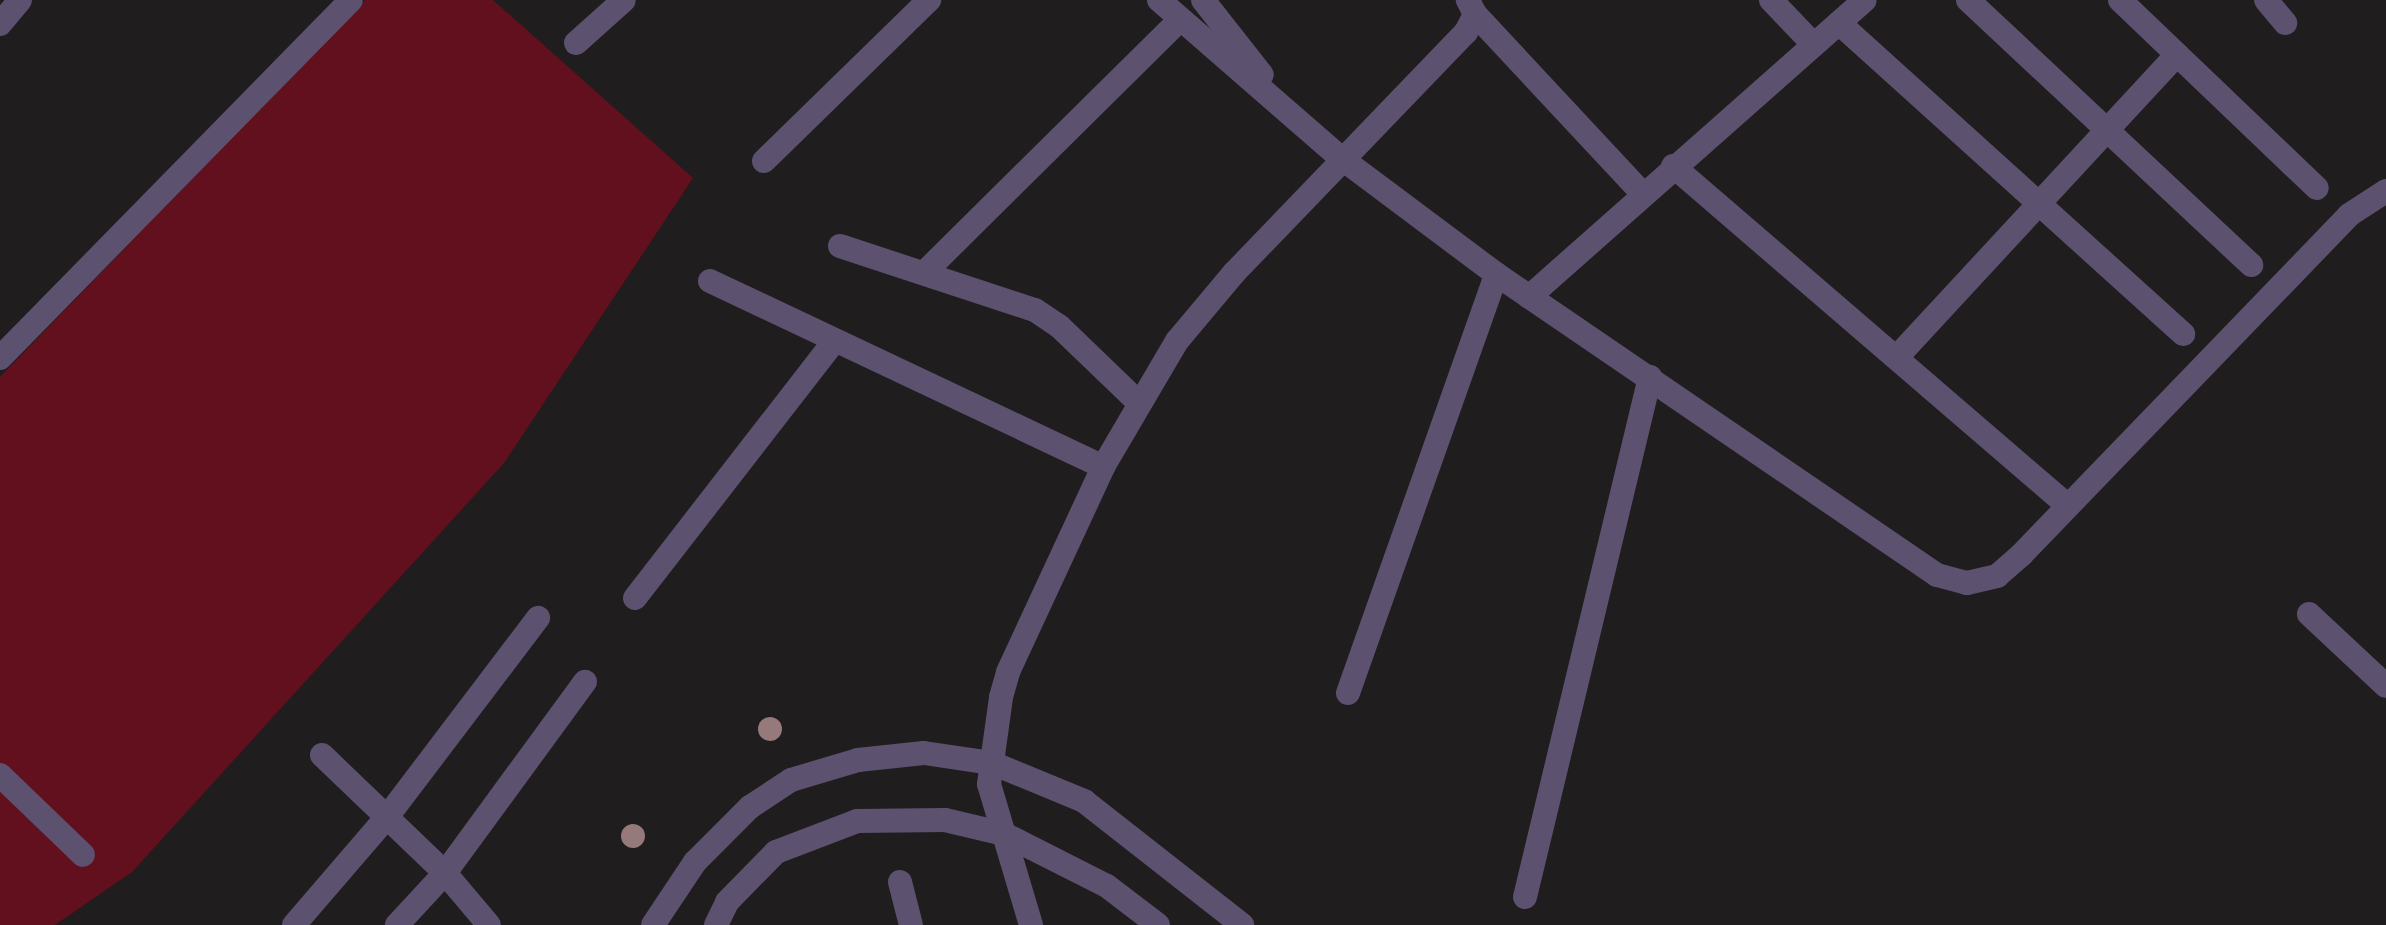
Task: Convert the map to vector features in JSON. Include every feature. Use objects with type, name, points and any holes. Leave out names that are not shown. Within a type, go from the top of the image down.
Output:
[{"type":"street","points":[[0,24],[20,0]]},
{"type":"street","points":[[0,358],[351,0]]},
{"type":"street","points":[[576,43],[624,0]]},
{"type":"street","points":[[764,161],[929,0]]},
{"type":"street","points":[[1159,0],[1341,158],[1496,274],[1937,575],[1967,583],[1997,576],[2349,215],[2386,191]]},
{"type":"street","points":[[1203,0],[1293,114]]},
{"type":"street","points":[[1771,0],[1814,45]]},
{"type":"street","points":[[1529,297],[1642,193],[1865,0]]},
{"type":"street","points":[[1968,0],[2251,265]]},
{"type":"street","points":[[2120,0],[2317,188]]},
{"type":"street","points":[[2266,0],[2285,23]]},
{"type":"street","points":[[1031,925],[989,784],[992,763],[1008,672],[1103,467],[1137,401],[1177,341],[1234,273],[1341,158],[1466,32],[1472,7]]},
{"type":"street","points":[[1472,7],[1642,193]]},
{"type":"street","points":[[925,272],[1180,20]]},
{"type":"street","points":[[1839,23],[2183,334]]},
{"type":"street","points":[[1897,357],[2177,55]]},
{"type":"street","points":[[1673,166],[2068,506]]},
{"type":"street","points":[[840,246],[1035,310],[1059,326],[1137,401]]},
{"type":"street","points":[[1348,693],[1496,274]]},
{"type":"street","points":[[710,281],[1103,467]]},
{"type":"street","points":[[635,598],[835,340]]},
{"type":"street","points":[[1525,897],[1650,377]]},
{"type":"street","points":[[2309,614],[2386,686]]},
{"type":"street","points":[[294,925],[387,817],[538,618]]},
{"type":"street","points":[[397,925],[445,873],[585,682]]},
{"type":"street","points":[[653,925],[695,862],[750,807],[791,780],[858,760],[924,753],[992,763],[1084,801],[1242,925]]},
{"type":"street","points":[[322,755],[445,873],[489,925]]},
{"type":"street","points":[[0,775],[83,855]]},
{"type":"street","points":[[716,925],[727,902],[776,852],[857,821],[945,820],[1004,834],[1107,886],[1158,925]]},
{"type":"street","points":[[900,882],[911,925]]},
{"type":"shaded area","points":[[365,0],[493,0],[693,178],[504,463],[132,872],[55,925],[0,925],[0,377]]}]
